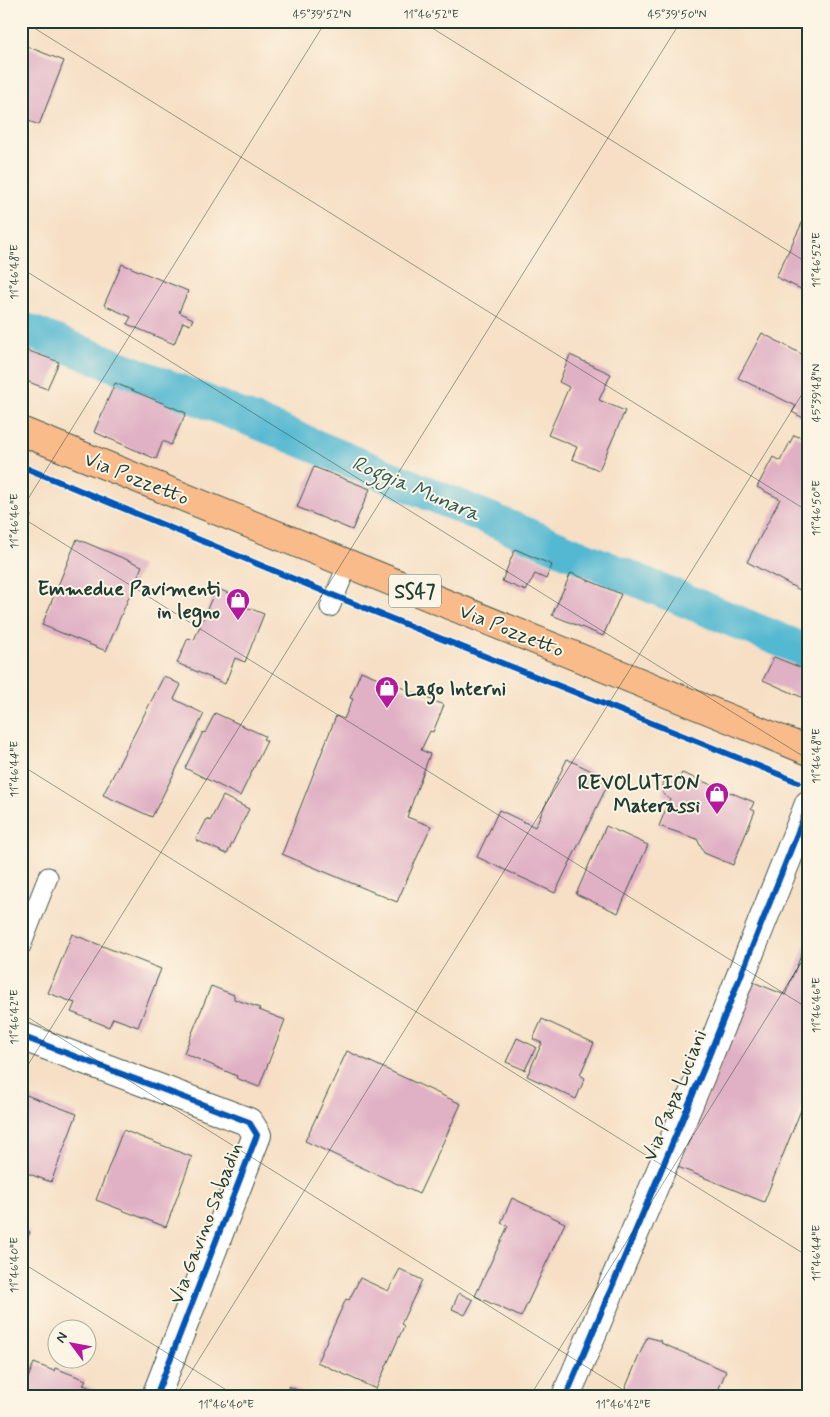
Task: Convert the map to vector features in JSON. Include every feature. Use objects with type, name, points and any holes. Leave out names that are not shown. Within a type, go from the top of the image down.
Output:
[{"type":"main road","name":"Via Pozzetto","points":[[21,431],[809,751]]},
{"type":"street","name":"Via Papa Luciani","points":[[566,1396],[704,1068],[809,804]]},
{"type":"street","name":"Via Gavino Sabadin","points":[[21,1036],[249,1122],[257,1135],[156,1396]]},
{"type":"lane","points":[[330,607],[348,564]]},
{"type":"lane","points":[[21,946],[48,877]]},
{"type":"building","points":[[21,44],[64,61],[39,125],[21,118]]},
{"type":"building","points":[[805,217],[809,219],[809,293],[776,277]]},
{"type":"building","points":[[122,264],[188,291],[179,312],[193,319],[190,325],[183,322],[174,344],[127,324],[131,317],[104,305]]},
{"type":"building","points":[[762,333],[809,358],[809,421],[792,412],[796,406],[738,378]]},
{"type":"building","points":[[21,348],[59,362],[47,389],[21,379]]},
{"type":"building","points":[[570,355],[611,374],[599,400],[625,411],[599,470],[572,459],[577,447],[548,435],[569,387],[559,382]]},
{"type":"building","points":[[115,383],[186,413],[171,445],[163,441],[156,459],[94,432]]},
{"type":"building","points":[[794,435],[809,441],[809,573],[800,590],[747,562],[780,499],[757,487],[773,457],[780,461]]},
{"type":"building","points":[[314,467],[370,489],[352,530],[297,507]]},
{"type":"building","points":[[21,510],[31,515],[21,539]]},
{"type":"building","points":[[77,539],[142,566],[106,651],[42,625]]},
{"type":"building","points":[[515,549],[552,565],[546,579],[535,574],[526,591],[502,581]]},
{"type":"building","points":[[571,573],[621,594],[603,636],[552,615]]},
{"type":"building","points":[[216,588],[238,597],[236,603],[264,614],[245,662],[235,658],[225,684],[177,663],[188,638],[194,640]]},
{"type":"building","points":[[774,657],[809,671],[809,708],[805,706],[808,700],[763,680]]},
{"type":"building","points":[[361,671],[444,705],[433,732],[430,731],[421,750],[430,754],[407,817],[431,826],[397,902],[282,854],[336,716],[344,719],[353,699],[350,698]]},
{"type":"building","points":[[164,676],[181,685],[174,699],[204,714],[152,817],[103,795]]},
{"type":"building","points":[[215,713],[265,736],[263,739],[267,741],[240,796],[185,768]]},
{"type":"building","points":[[567,759],[610,780],[555,893],[477,857],[499,810],[535,827]]},
{"type":"building","points":[[682,773],[754,802],[751,809],[755,811],[733,865],[704,853],[697,839],[659,826],[670,799],[663,794],[663,783],[668,778],[679,778]]},
{"type":"building","points":[[223,796],[249,809],[227,854],[196,840],[207,819],[210,821]]},
{"type":"building","points":[[606,826],[648,845],[618,913],[576,894]]},
{"type":"building","points":[[72,934],[161,969],[138,1027],[113,1018],[109,1027],[71,1012],[75,1003],[48,993]]},
{"type":"building","points":[[809,936],[809,1090],[764,1202],[678,1167],[753,982],[785,995]]},
{"type":"building","points":[[211,986],[234,995],[234,999],[260,1008],[259,1010],[285,1020],[259,1087],[184,1053]]},
{"type":"building","points":[[542,1019],[594,1043],[580,1075],[585,1078],[576,1099],[527,1076],[542,1043],[533,1039]]},
{"type":"building","points":[[517,1038],[536,1047],[525,1070],[506,1062]]},
{"type":"building","points":[[347,1051],[461,1104],[419,1194],[305,1141]]},
{"type":"building","points":[[21,1093],[77,1114],[51,1182],[21,1171]]},
{"type":"building","points":[[123,1130],[192,1157],[166,1227],[96,1200]]},
{"type":"building","points":[[512,1198],[565,1223],[521,1317],[475,1296],[508,1226],[501,1223]]},
{"type":"building","points":[[21,1228],[30,1232],[21,1254]]},
{"type":"building","points":[[400,1269],[422,1280],[401,1324],[404,1326],[376,1389],[317,1362],[346,1299],[349,1300],[360,1278],[388,1291]]},
{"type":"building","points":[[459,1293],[473,1300],[465,1315],[452,1309]]},
{"type":"building","points":[[647,1337],[662,1341],[661,1343],[726,1371],[716,1396],[622,1396]]},
{"type":"building","points":[[34,1363],[48,1370],[60,1370],[86,1380],[83,1385],[99,1391],[97,1396],[21,1396]]},
{"type":"building","points":[[289,1386],[309,1396],[284,1396]]},
{"type":"waterway","name":"Roggia Munara","points":[[21,328],[274,429],[809,652]]},
{"type":"cycle path","points":[[21,466],[335,596],[798,782]]},
{"type":"cycle path","points":[[566,1396],[704,1068],[809,804]]},
{"type":"cycle path","points":[[21,1036],[249,1122],[257,1135],[156,1396]]},
{"type":"place","name":"Emmedue Pavimenti in legno","points":[[238,621]]},
{"type":"place","name":"Lago Interni","points":[[387,709]]},
{"type":"place","name":"REVOLUTION Materassi","points":[[717,815]]}]
